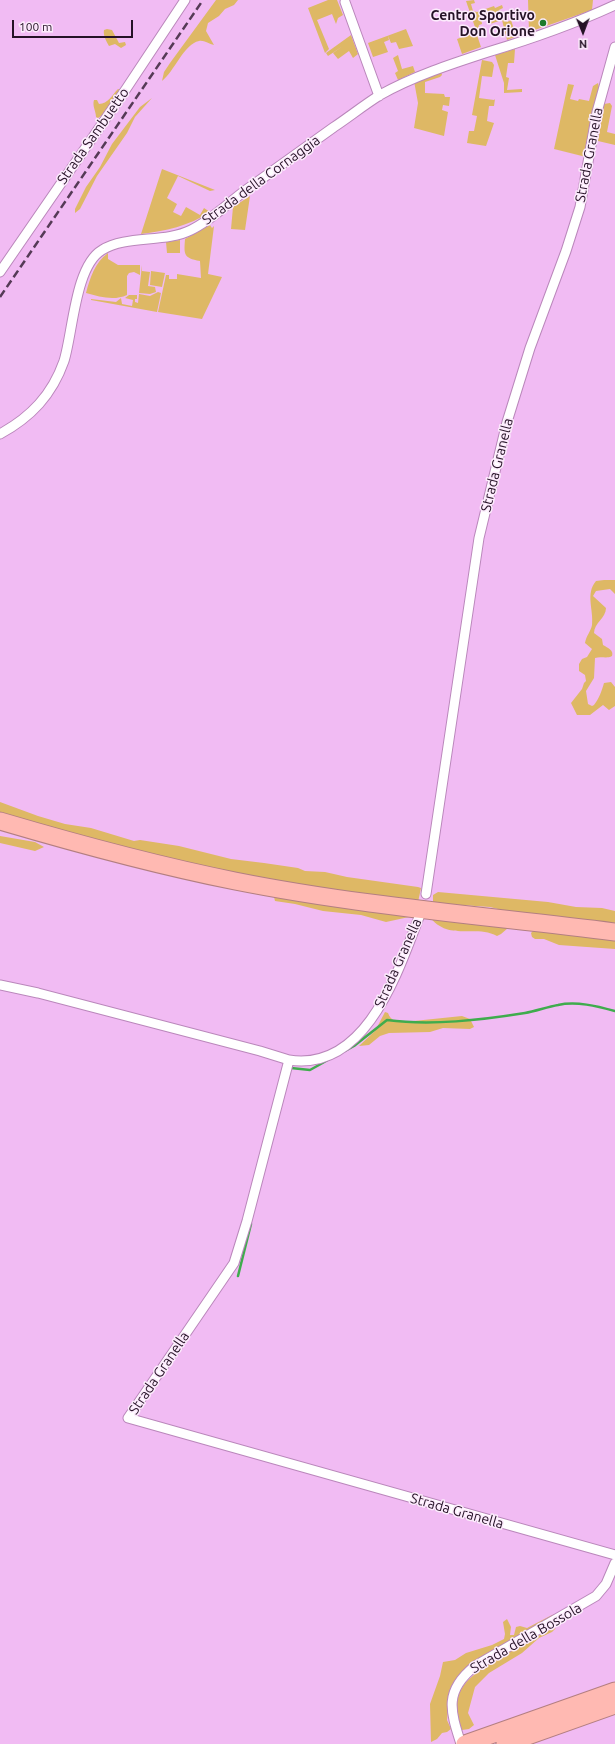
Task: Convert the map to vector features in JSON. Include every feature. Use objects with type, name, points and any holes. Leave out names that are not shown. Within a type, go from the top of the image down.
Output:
[{"type":"highway","points":[[0,821],[103,850],[235,881],[423,910],[615,932]]},
{"type":"highway","points":[[465,1744],[615,1692]]},
{"type":"highway","points":[[505,1744],[615,1705]]},
{"type":"street","name":"Strada Sambuetto","points":[[0,272],[185,0]]},
{"type":"street","points":[[345,2],[379,96]]},
{"type":"street","name":"Strada della Cornaggia","points":[[0,434],[15,426],[36,409],[51,389],[64,361],[83,278],[89,263],[103,249],[120,244],[178,235],[196,227],[281,164],[379,96],[425,73],[576,22],[615,5]]},
{"type":"street","name":"Strada Granella","points":[[426,894],[479,538],[507,422],[530,348],[566,251],[580,207],[597,112],[615,47]]},
{"type":"street","name":"Strada Granella","points":[[421,912],[393,982],[370,1023],[355,1037],[330,1055],[314,1061],[303,1062],[289,1060],[247,1221],[234,1263],[128,1418],[615,1555]]},
{"type":"street","points":[[0,985],[100,1009],[289,1060]]},
{"type":"street","name":"Strada della Bossola","points":[[461,1744],[452,1710],[452,1698],[459,1680],[475,1666],[596,1596],[606,1584],[615,1563]]},
{"type":"shaded area","points":[[216,0],[238,0],[234,5],[225,9],[219,16],[208,23],[206,31],[214,45],[201,41],[194,43],[189,47],[162,81],[164,72],[170,63]]},
{"type":"shaded area","points":[[328,0],[337,0],[343,15],[338,18],[336,24],[332,14],[317,20],[329,49],[325,53],[308,8]]},
{"type":"shaded area","points":[[474,0],[475,3],[471,4],[473,11],[477,12],[502,5],[503,8],[499,10],[501,16],[505,18],[507,22],[511,20],[515,32],[523,34],[507,40],[502,20],[490,24],[487,16],[481,18],[482,24],[479,25],[478,29],[476,30],[466,1]]},
{"type":"shaded area","name":"Centro Sportivo Don Orione","points":[[528,0],[593,0],[592,10],[529,32]]},
{"type":"shaded area","points":[[406,29],[413,46],[399,49],[396,42],[391,43],[388,36],[389,40],[384,42],[388,52],[373,57],[368,43]]},
{"type":"shaded area","points":[[104,30],[112,30],[119,43],[125,42],[126,45],[121,48],[115,44],[109,46],[104,34]]},
{"type":"shaded area","points":[[476,32],[481,47],[462,54],[457,39]]},
{"type":"shaded area","points":[[351,35],[358,54],[353,58],[349,51],[338,59],[333,53],[343,46],[328,56],[326,53]]},
{"type":"shaded area","points":[[515,49],[514,63],[508,63],[506,77],[509,78],[507,90],[522,89],[522,92],[504,93],[504,83],[495,55]]},
{"type":"shaded area","points":[[398,55],[402,69],[413,66],[415,72],[398,80],[395,73],[398,71],[393,58]]},
{"type":"shaded area","points":[[482,60],[492,62],[494,65],[492,77],[482,76],[479,98],[495,99],[494,106],[489,106],[487,121],[494,123],[486,146],[467,143],[469,131],[474,131],[477,116],[472,115]]},
{"type":"shaded area","points":[[441,71],[442,75],[440,77],[425,82],[425,93],[444,94],[445,97],[450,97],[449,106],[443,105],[442,110],[448,112],[444,136],[414,128],[418,103],[414,81]]},
{"type":"shaded area","points":[[598,83],[599,87],[586,157],[554,149],[568,84],[574,85],[570,99],[589,101],[593,86]]},
{"type":"shaded area","points":[[118,89],[121,90],[107,112],[98,118],[96,117],[93,104],[94,100],[97,100],[99,104],[102,104],[110,99]]},
{"type":"shaded area","points":[[152,98],[135,117],[127,133],[97,176],[80,209],[75,213],[75,209],[86,187],[100,167],[112,144],[140,107]]},
{"type":"shaded area","points":[[610,103],[612,106],[607,132],[615,134],[615,145],[598,141],[604,104]]},
{"type":"shaded area","points":[[162,169],[215,190],[210,191],[178,176],[167,198],[177,204],[173,212],[181,216],[186,207],[200,215],[204,208],[210,212],[194,221],[177,227],[141,234]]},
{"type":"shaded area","points":[[250,196],[245,230],[231,229],[233,207]]},
{"type":"shaded area","points":[[210,225],[212,228],[214,226],[208,274],[222,277],[202,319],[158,312],[166,275],[169,275],[169,279],[177,279],[177,274],[201,278],[200,261],[188,257],[185,252],[185,239]]},
{"type":"shaded area","points":[[180,240],[180,253],[167,253],[166,242]]},
{"type":"shaded area","points":[[108,253],[108,259],[118,265],[140,265],[140,275],[134,272],[129,273],[127,276],[127,295],[122,297],[102,297],[86,293],[91,276],[96,266]]},
{"type":"shaded area","points":[[142,265],[142,271],[150,272],[148,286],[155,287],[156,292],[150,294],[139,293]]},
{"type":"shaded area","points":[[151,271],[165,273],[162,287],[150,285]]},
{"type":"shaded area","points":[[158,292],[161,293],[157,312],[91,300],[116,302],[121,298],[122,304],[132,306],[133,300],[125,298],[129,295],[137,295],[135,302],[138,303],[139,294],[150,296]]},
{"type":"shaded area","points":[[615,580],[615,594],[610,589],[596,591],[593,596],[606,608],[604,615],[596,626],[594,633],[602,639],[603,645],[610,649],[612,656],[595,658],[594,678],[586,691],[588,704],[592,706],[597,700],[604,683],[611,682],[615,687],[615,706],[609,710],[603,705],[590,715],[577,715],[571,703],[582,689],[586,681],[585,675],[579,671],[579,664],[582,659],[587,657],[592,649],[585,643],[592,625],[591,591],[596,581]]},
{"type":"shaded area","points":[[0,802],[65,824],[91,828],[134,841],[140,840],[179,846],[231,859],[298,868],[305,871],[325,872],[347,877],[418,887],[421,888],[418,902],[393,897],[356,894],[290,883],[197,865],[0,815]]},
{"type":"shaded area","points":[[0,836],[35,842],[44,847],[35,851],[0,843]]},
{"type":"shaded area","points":[[438,892],[548,902],[576,907],[602,908],[615,911],[615,924],[510,912],[490,907],[433,903],[433,895]]},
{"type":"shaded area","points":[[274,897],[407,914],[409,917],[386,922],[361,915],[323,911],[275,901]]},
{"type":"shaded area","points":[[429,916],[503,926],[508,928],[497,936],[480,931],[453,931],[436,924]]},
{"type":"shaded area","points":[[534,930],[615,940],[615,949],[559,945],[544,939],[535,939],[532,937],[531,933]]},
{"type":"shaded area","points":[[385,1012],[388,1013],[392,1019],[401,1022],[462,1016],[470,1019],[474,1027],[470,1029],[443,1028],[430,1032],[389,1033],[380,1036],[369,1045],[359,1046],[375,1031]]},
{"type":"shaded area","points":[[556,1614],[466,1669],[455,1680],[450,1689],[447,1720],[451,1729],[442,1733],[437,1739],[431,1742],[430,1704],[440,1676],[443,1662],[455,1660],[466,1653],[492,1645],[504,1639],[505,1634],[503,1622],[507,1619],[511,1627],[510,1635],[514,1635],[516,1627],[520,1626],[527,1628]]},
{"type":"shaded area","points":[[556,1628],[552,1632],[539,1638],[522,1653],[489,1673],[475,1687],[468,1713],[474,1725],[469,1729],[462,1730],[458,1716],[457,1703],[463,1686],[470,1678],[488,1664],[541,1634]]},
{"type":"waterway","points":[[345,1051],[354,1046],[387,1020],[404,1022],[474,1020],[525,1013],[565,1004],[594,1006],[615,1011]]},
{"type":"waterway","points":[[291,1068],[310,1070],[335,1056]]},
{"type":"waterway","points":[[238,1276],[251,1224]]},
{"type":"railway","points":[[0,297],[203,0]]},
{"type":"place","name":"Centro Sportivo Don Orione","points":[[543,23]]}]
